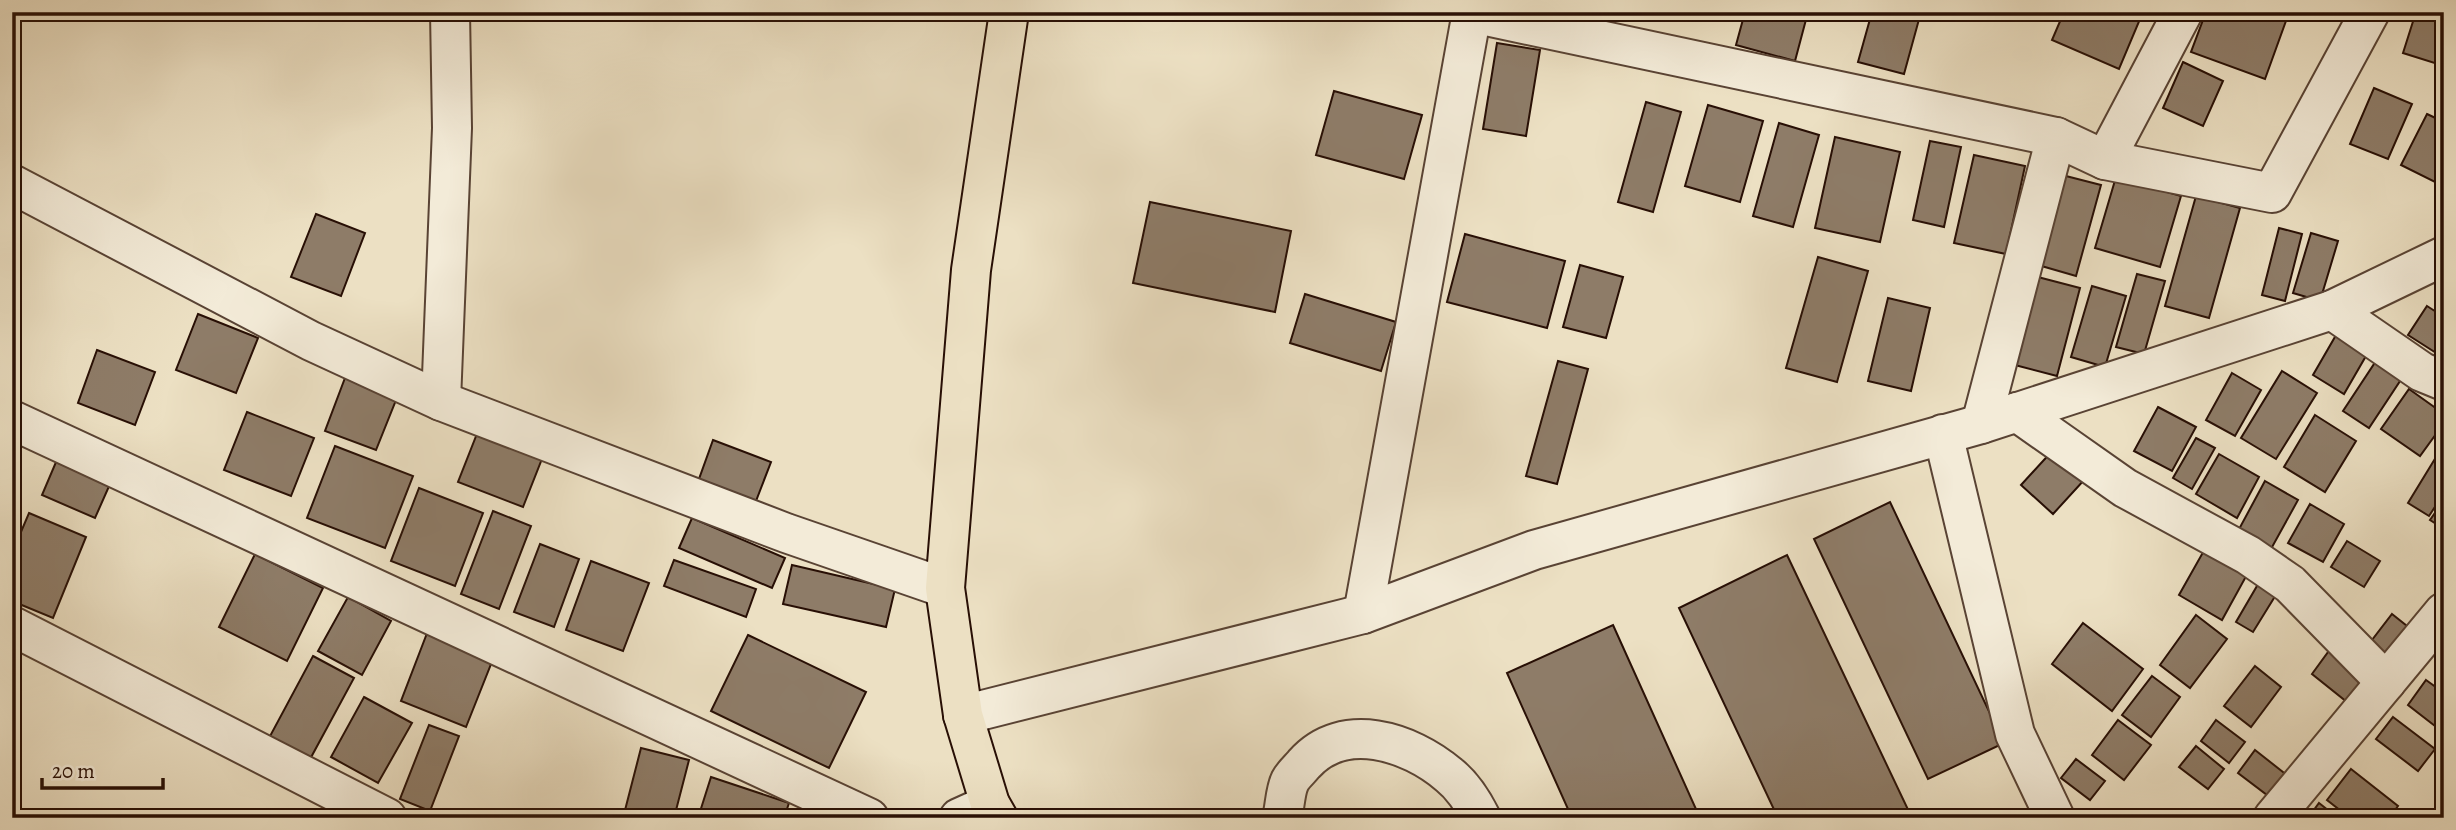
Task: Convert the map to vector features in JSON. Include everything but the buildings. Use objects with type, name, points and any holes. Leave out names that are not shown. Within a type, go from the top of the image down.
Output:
[{"type":"main road","points":[[982,813],[962,715],[945,588],[971,270],[1009,12]]},
{"type":"street","points":[[441,401],[452,128],[450,12]]},
{"type":"street","points":[[2105,160],[2183,12]]},
{"type":"street","points":[[1363,614],[1472,13],[2056,137],[2105,160],[2272,193],[2370,12]]},
{"type":"street","points":[[1981,424],[2056,137]]},
{"type":"street","points":[[12,184],[311,341],[441,401],[786,533],[945,588]]},
{"type":"street","points":[[962,715],[1363,614],[1534,550],[1981,424],[2332,310],[2444,256]]},
{"type":"street","points":[[2332,310],[2422,372],[2444,381]]},
{"type":"street","points":[[2017,412],[2125,488],[2248,555],[2290,584],[2386,682]]},
{"type":"street","points":[[12,420],[869,818]]},
{"type":"street","points":[[1943,435],[2015,734],[2055,818]]},
{"type":"street","points":[[2273,818],[2444,612]]},
{"type":"street","points":[[12,626],[380,816]]},
{"type":"street","points":[[1282,818],[1290,780],[1318,749],[1347,739],[1383,741],[1422,756],[1451,775],[1470,797],[1481,818]]}]
